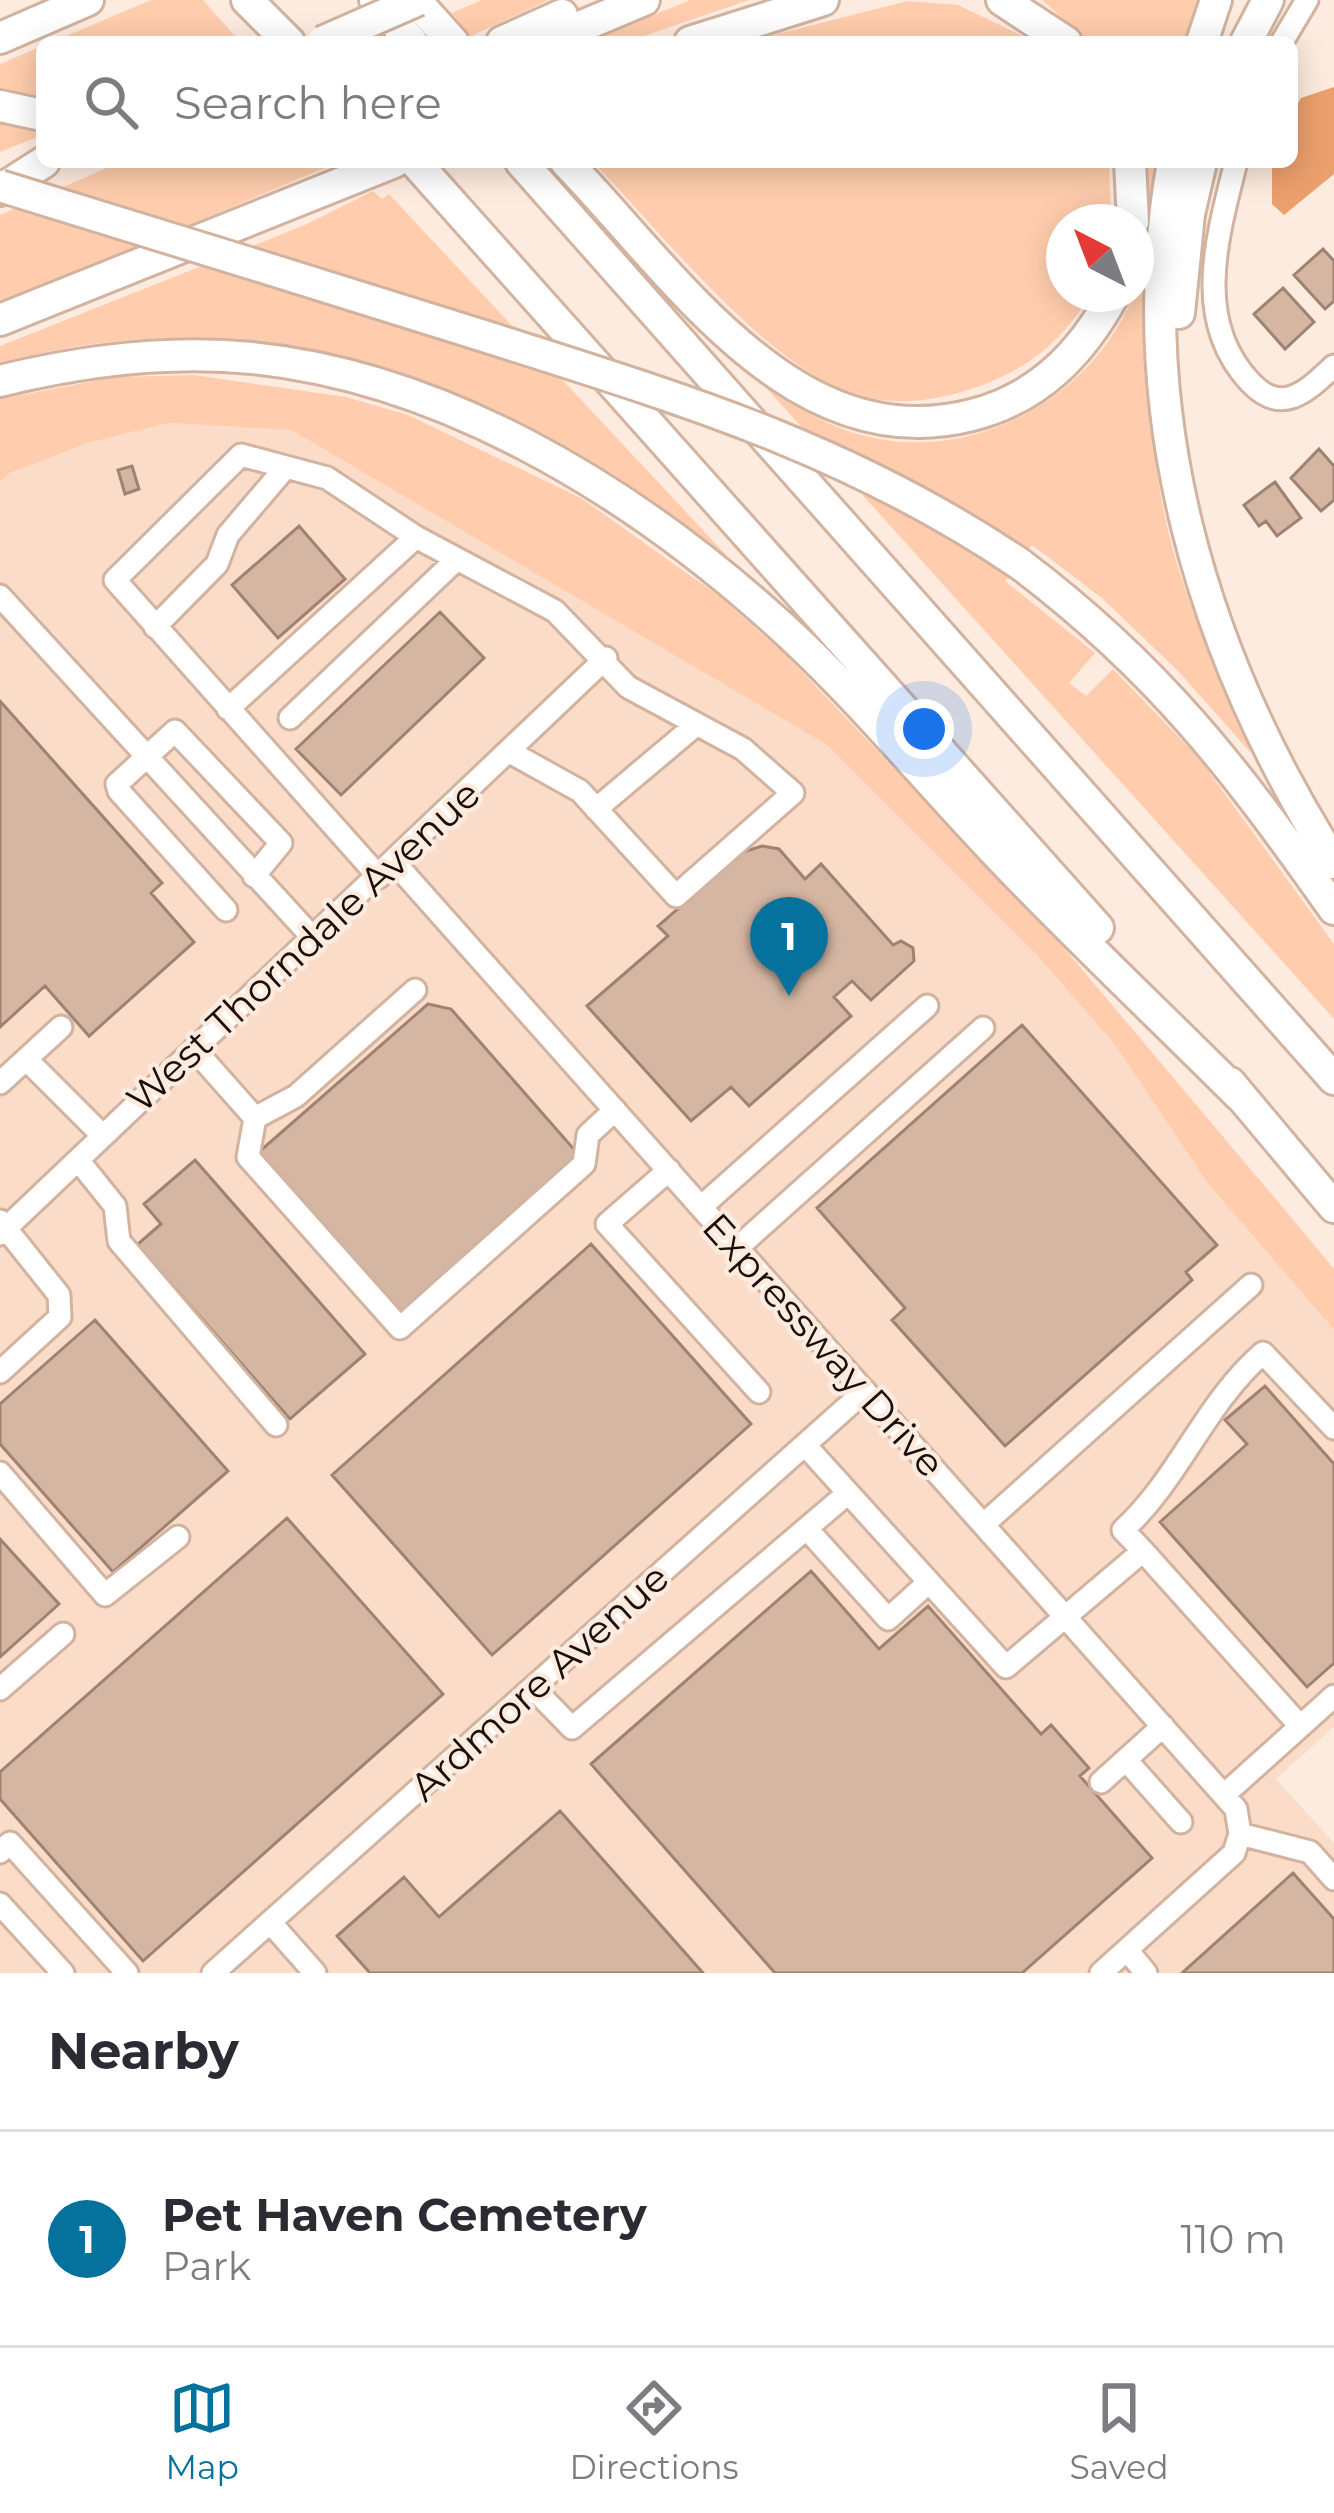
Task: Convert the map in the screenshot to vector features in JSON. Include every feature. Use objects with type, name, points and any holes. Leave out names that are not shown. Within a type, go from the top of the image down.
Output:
[{"type":"highway","points":[[0,38],[88,0]]},
{"type":"highway","points":[[247,0],[283,36]]},
{"type":"highway","points":[[271,0],[304,36]]},
{"type":"highway","points":[[375,0],[407,36]]},
{"type":"highway","points":[[335,36],[416,0],[448,36]]},
{"type":"highway","points":[[518,36],[595,7],[644,0]]},
{"type":"highway","points":[[709,36],[823,0]]},
{"type":"highway","points":[[1002,0],[1057,36]]},
{"type":"highway","points":[[1204,36],[1216,0]]},
{"type":"highway","points":[[1249,36],[1268,0]]},
{"type":"highway","points":[[553,36],[595,7]]},
{"type":"highway","points":[[0,26],[50,17]]},
{"type":"highway","points":[[0,106],[36,114]]},
{"type":"highway","points":[[0,185],[36,166]]},
{"type":"highway","points":[[0,320],[379,168]]},
{"type":"highway","points":[[418,168],[872,671],[1334,1208]]},
{"type":"highway","points":[[526,168],[1334,1079]]},
{"type":"highway","points":[[572,168],[753,358],[793,386],[858,416],[896,424],[936,424],[1018,399],[1061,369],[1101,312]]},
{"type":"highway","points":[[1130,168],[1132,204]]},
{"type":"highway","points":[[1172,168],[1162,238],[1160,349],[1171,463],[1197,563],[1246,700],[1334,863]]},
{"type":"highway","points":[[1197,563],[1178,375],[1180,282],[1200,168]]},
{"type":"highway","points":[[0,185],[720,411],[863,470],[950,517],[1020,563],[1106,630],[1168,690],[1228,761],[1334,909]]},
{"type":"highway","points":[[0,381],[65,365],[172,357],[252,358],[340,375],[450,411],[633,507],[768,613],[998,855],[1240,1096]]},
{"type":"street","points":[[1286,36],[1307,0]]},
{"type":"street","points":[[1235,168],[1213,313],[1223,349],[1258,391],[1275,401],[1298,397],[1334,367]]},
{"type":"street","name":"Expressway Drive","points":[[286,467],[241,455],[115,580],[228,709],[615,1110],[1224,1795],[1236,1810],[1240,1834]]},
{"type":"street","points":[[155,626],[217,564],[228,536],[286,467],[328,478],[416,537],[555,610],[606,658],[628,687],[742,749],[793,793],[676,896],[580,791],[508,751]]},
{"type":"street","points":[[228,709],[416,537]]},
{"type":"street","points":[[290,718],[457,559]]},
{"type":"street","points":[[0,596],[313,938]]},
{"type":"street","name":"West Thorndale Avenue","points":[[2,1228],[606,658]]},
{"type":"street","points":[[596,809],[697,724]]},
{"type":"street","points":[[226,910],[117,784],[176,730],[281,843],[279,852],[254,876]]},
{"type":"street","points":[[180,859],[212,830]]},
{"type":"street","points":[[255,1118],[296,1096],[415,990]]},
{"type":"street","points":[[701,1207],[927,1006]]},
{"type":"street","points":[[0,1083],[61,1027]]},
{"type":"street","points":[[737,1247],[983,1028]]},
{"type":"street","points":[[194,1049],[255,1118]]},
{"type":"street","points":[[26,1059],[104,1136]]},
{"type":"street","points":[[255,1118],[248,1157],[400,1328],[584,1164],[588,1135],[615,1110]]},
{"type":"street","points":[[78,1160],[115,1206],[118,1241],[276,1424]]},
{"type":"street","points":[[669,1171],[607,1224],[759,1392]]},
{"type":"street","points":[[0,1372],[60,1317],[59,1295],[2,1228]]},
{"type":"street","points":[[984,1524],[1251,1285]]},
{"type":"street","points":[[1300,1726],[1123,1530],[1154,1502],[1169,1469],[1236,1376],[1263,1352],[1334,1428]]},
{"type":"street","name":"Ardmore Avenue","points":[[223,1970],[270,1922],[865,1391]]},
{"type":"street","points":[[806,1445],[1006,1667],[1143,1551]]},
{"type":"street","points":[[0,1473],[105,1595],[178,1538]]},
{"type":"street","points":[[533,1688],[572,1728],[848,1493]]},
{"type":"street","points":[[807,1529],[888,1619],[929,1582]]},
{"type":"street","points":[[0,1689],[63,1634]]},
{"type":"street","points":[[1224,1795],[1334,1696]]},
{"type":"street","points":[[1101,1782],[1163,1726]]},
{"type":"street","points":[[1126,1760],[1181,1822]]},
{"type":"street","points":[[1101,1973],[1227,1860],[1240,1834],[1310,1852],[1334,1879]]},
{"type":"street","points":[[0,1852],[10,1843],[127,1973]]},
{"type":"street","points":[[0,1904],[63,1973]]},
{"type":"street","points":[[270,1922],[315,1973]]},
{"type":"street","points":[[1127,1950],[1146,1973]]},
{"type":"shaded area","points":[[151,0],[203,0],[235,36],[66,36]]},
{"type":"shaded area","points":[[482,0],[549,0],[471,36],[452,13]]},
{"type":"shaded area","points":[[690,0],[749,0],[644,36],[603,36]]},
{"type":"shaded area","points":[[1042,0],[1204,0],[1192,36],[1082,36]]},
{"type":"shaded area","points":[[908,1],[958,5],[1023,36],[769,36]]},
{"type":"shaded area","points":[[36,49],[36,137],[0,152],[0,64]]},
{"type":"shaded area","points":[[1334,87],[1334,174],[1284,215],[1272,204],[1272,168],[1298,168],[1301,98]]},
{"type":"shaded area","points":[[106,168],[325,168],[0,305],[0,215]]},
{"type":"shaded area","points":[[599,168],[1109,168],[1110,204],[1046,204],[1046,312],[1078,312],[1044,350],[980,386],[926,400],[890,401],[854,394],[805,369],[740,317]]},
{"type":"shaded area","points":[[1148,168],[1161,168],[1154,250]]},
{"type":"shaded area","points":[[373,191],[382,199],[389,194],[743,573],[573,457],[486,411],[396,374],[303,350],[207,338],[106,342],[0,363],[0,346],[305,225]]},
{"type":"shaded area","points":[[1124,312],[1152,312],[1151,414],[1164,514],[1185,588],[1251,753],[1179,672],[1103,599],[1032,545],[1005,581],[1095,653],[1069,683],[1086,696],[1113,669],[1198,757],[1334,944],[1334,1019],[760,381],[821,420],[876,439],[923,442],[969,436],[1012,421],[1052,397],[1087,367]]},
{"type":"shaded area","points":[[194,375],[346,397],[408,415],[581,498],[719,596],[784,653],[1048,929],[1290,1216],[1334,1269],[1334,1330],[1209,1185],[1115,1045],[1036,954],[827,745],[291,430],[169,423],[88,443],[10,473],[0,482],[0,399],[115,377]]},
{"type":"shaded area","points":[[169,423],[291,430],[827,745],[1036,954],[1115,1045],[1209,1185],[1334,1330],[1334,1727],[1276,1779],[1334,1843],[1334,1973],[0,1973],[0,482],[10,473],[88,443]]},
{"type":"building","points":[[1323,249],[1334,261],[1334,301],[1325,309],[1294,275]]},
{"type":"building","points":[[1283,288],[1314,322],[1285,349],[1254,314]]},
{"type":"building","points":[[1319,449],[1334,466],[1334,500],[1321,511],[1291,478]]},
{"type":"building","points":[[132,466],[139,489],[125,494],[118,470]]},
{"type":"building","points":[[1275,482],[1301,518],[1277,536],[1266,521],[1259,526],[1244,505]]},
{"type":"building","points":[[299,526],[345,579],[278,638],[232,585]]},
{"type":"building","points":[[440,612],[484,658],[341,795],[296,749]]},
{"type":"building","points":[[0,701],[162,883],[151,893],[194,942],[89,1036],[45,986],[0,1027]]},
{"type":"building","points":[[762,846],[779,849],[805,879],[821,864],[893,945],[901,941],[913,948],[914,961],[871,1000],[852,981],[834,997],[851,1016],[749,1106],[731,1087],[691,1121],[587,1006],[668,936],[658,926],[743,852]]},
{"type":"building","points":[[428,1004],[451,1009],[579,1155],[402,1313],[259,1152]]},
{"type":"building","points":[[1022,1025],[1217,1245],[1186,1272],[1192,1280],[1005,1446],[892,1320],[905,1308],[817,1208]]},
{"type":"building","points":[[195,1160],[365,1354],[290,1419],[137,1245],[161,1224],[144,1204]]},
{"type":"building","points":[[591,1244],[751,1424],[492,1655],[332,1475]]},
{"type":"building","points":[[95,1320],[228,1471],[113,1572],[0,1444],[0,1404]]},
{"type":"building","points":[[1265,1386],[1334,1464],[1334,1663],[1307,1687],[1160,1522],[1247,1444],[1225,1420]]},
{"type":"building","points":[[287,1518],[443,1694],[143,1961],[0,1799],[0,1772]]},
{"type":"building","points":[[0,1539],[59,1604],[0,1657]]},
{"type":"building","points":[[811,1571],[879,1649],[928,1606],[1041,1734],[1051,1725],[1089,1768],[1080,1776],[1152,1858],[1022,1973],[775,1973],[591,1764]]},
{"type":"building","points":[[560,1811],[703,1973],[370,1973],[337,1936],[404,1877],[439,1917]]},
{"type":"building","points":[[1293,1873],[1334,1919],[1334,1973],[1182,1973]]},
{"type":"place","name":"Pet Haven Cemetery","points":[[789,996]]}]
